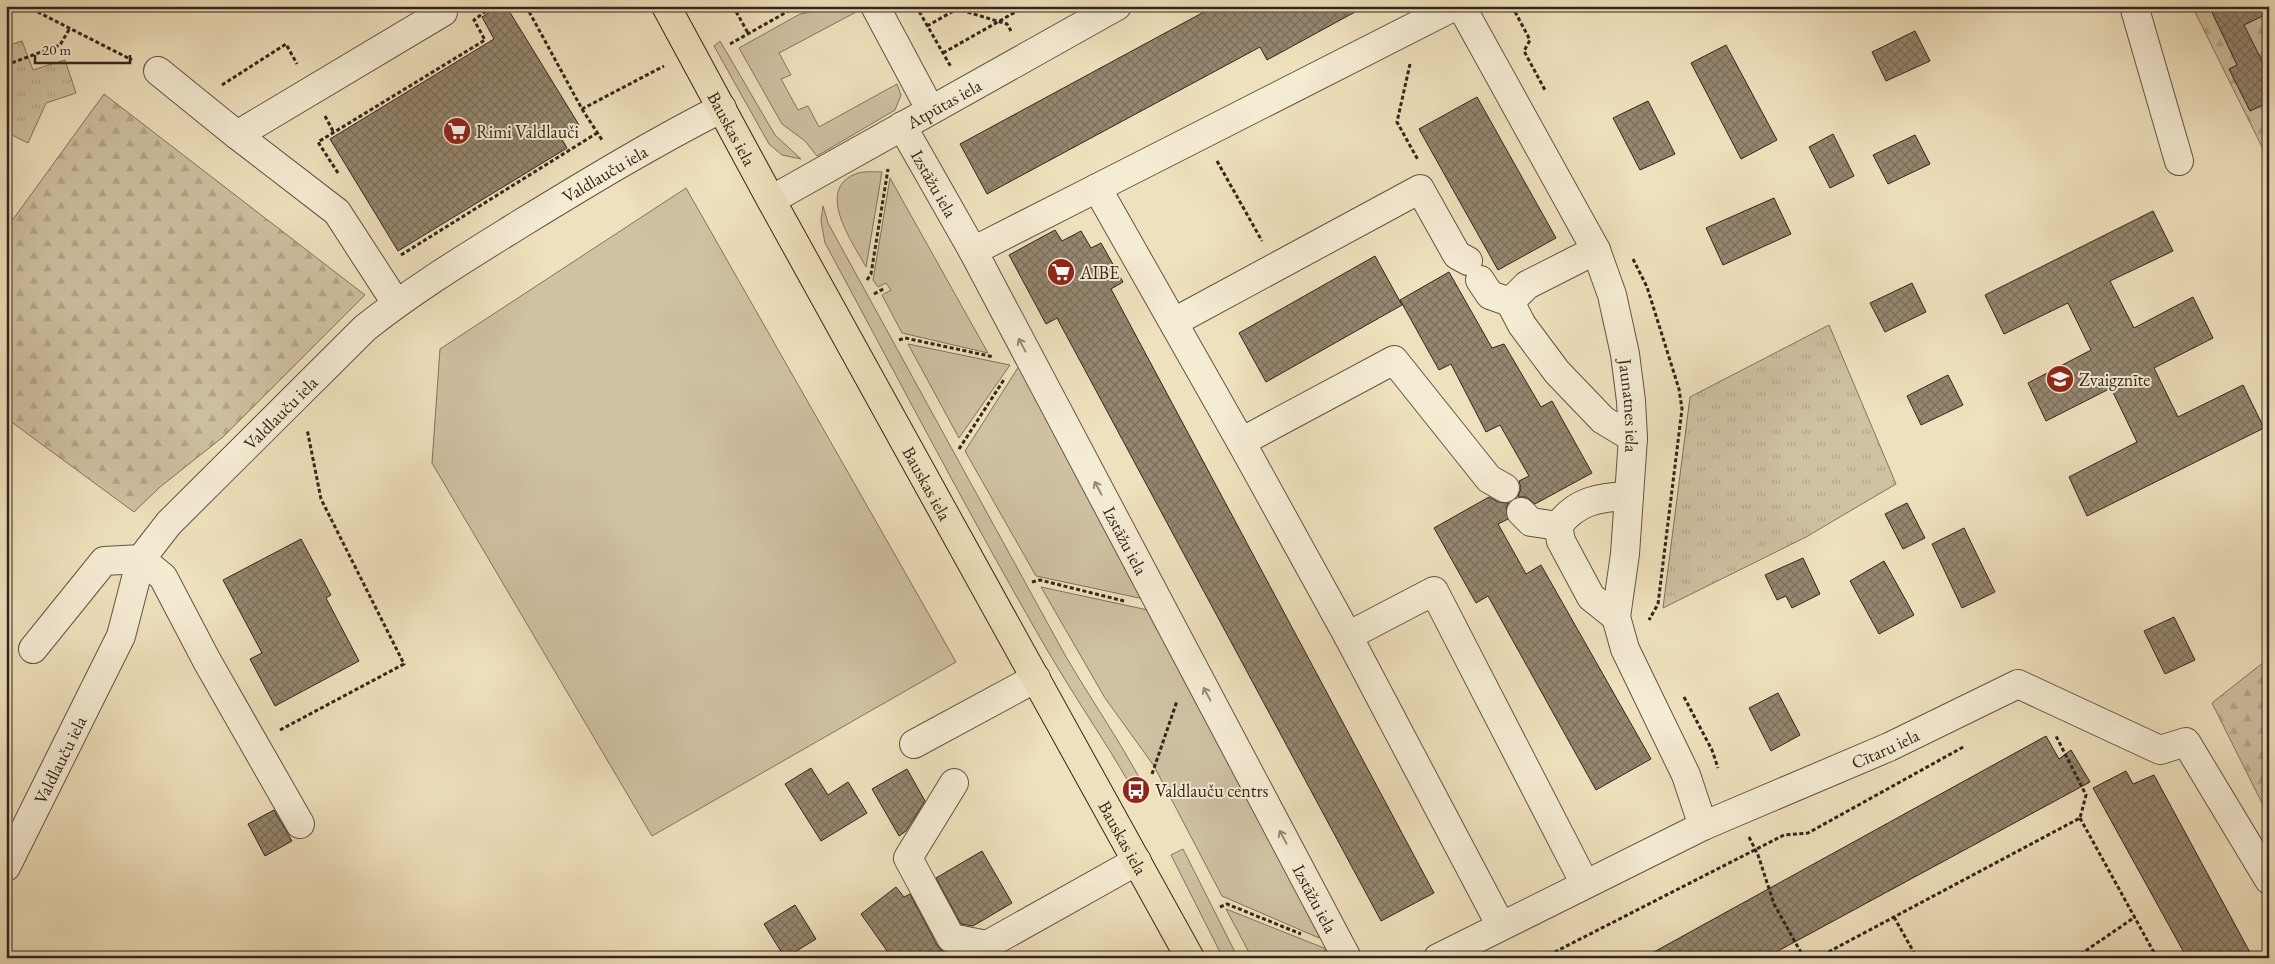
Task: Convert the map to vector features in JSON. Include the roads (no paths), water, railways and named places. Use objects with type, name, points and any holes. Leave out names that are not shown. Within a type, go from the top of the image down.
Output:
[{"type":"main road","name":"Bauskas iela","points":[[666,6],[771,200],[1190,958]]},
{"type":"street","points":[[875,6],[930,109]]},
{"type":"street","name":"Atpūtas iela","points":[[771,200],[930,109],[1117,6]]},
{"type":"street","points":[[973,251],[1455,6]]},
{"type":"street","name":"Jaunatnes iela","points":[[1461,6],[1596,250],[1612,295],[1625,354],[1631,401],[1633,438],[1625,554],[1616,618],[1625,649],[1686,775],[1703,826]]},
{"type":"street","points":[[2134,6],[2179,161]]},
{"type":"street","points":[[236,135],[442,12]]},
{"type":"street","points":[[148,67],[337,212],[396,303]]},
{"type":"street","name":"Valdlauču iela","points":[[6,867],[121,636],[141,559],[169,523],[365,328],[396,303],[542,211],[673,133],[722,108]]},
{"type":"street","name":"Izstāžu iela","points":[[902,126],[973,251],[1022,358],[1159,603],[1343,950]]},
{"type":"street","points":[[1097,188],[1174,322],[1348,636],[1502,926]]},
{"type":"street","points":[[1174,322],[1420,189],[1457,256],[1474,271],[1490,295],[1510,302],[1522,325],[1557,372],[1603,420],[1633,438]]},
{"type":"street","points":[[1510,302],[1527,286],[1596,250]]},
{"type":"street","points":[[1241,442],[1394,360],[1489,479],[1505,488]]},
{"type":"street","points":[[1616,618],[1591,597],[1561,541],[1558,526],[1567,514],[1587,502],[1609,496],[1629,496]]},
{"type":"street","points":[[1521,512],[1531,522],[1558,526]]},
{"type":"street","points":[[33,649],[104,561],[141,559],[163,577],[206,662],[300,824]]},
{"type":"street","points":[[1348,636],[1434,591],[1585,884]]},
{"type":"street","points":[[914,744],[1036,678]]},
{"type":"street","name":"Cītaru iela","points":[[1438,958],[1703,826],[1889,747],[2018,684],[2160,750],[2186,742],[2269,880]]},
{"type":"street","points":[[954,784],[908,858],[950,938],[987,946],[1137,861]]},
{"type":"place","name":"Rimi Valdlauči","points":[[457,131]]},
{"type":"place","name":"AIBE","points":[[1061,272]]},
{"type":"place","name":"Zvaigznīte","points":[[2060,379]]},
{"type":"place","name":"Valdlauču centrs","points":[[1136,790]]}]
